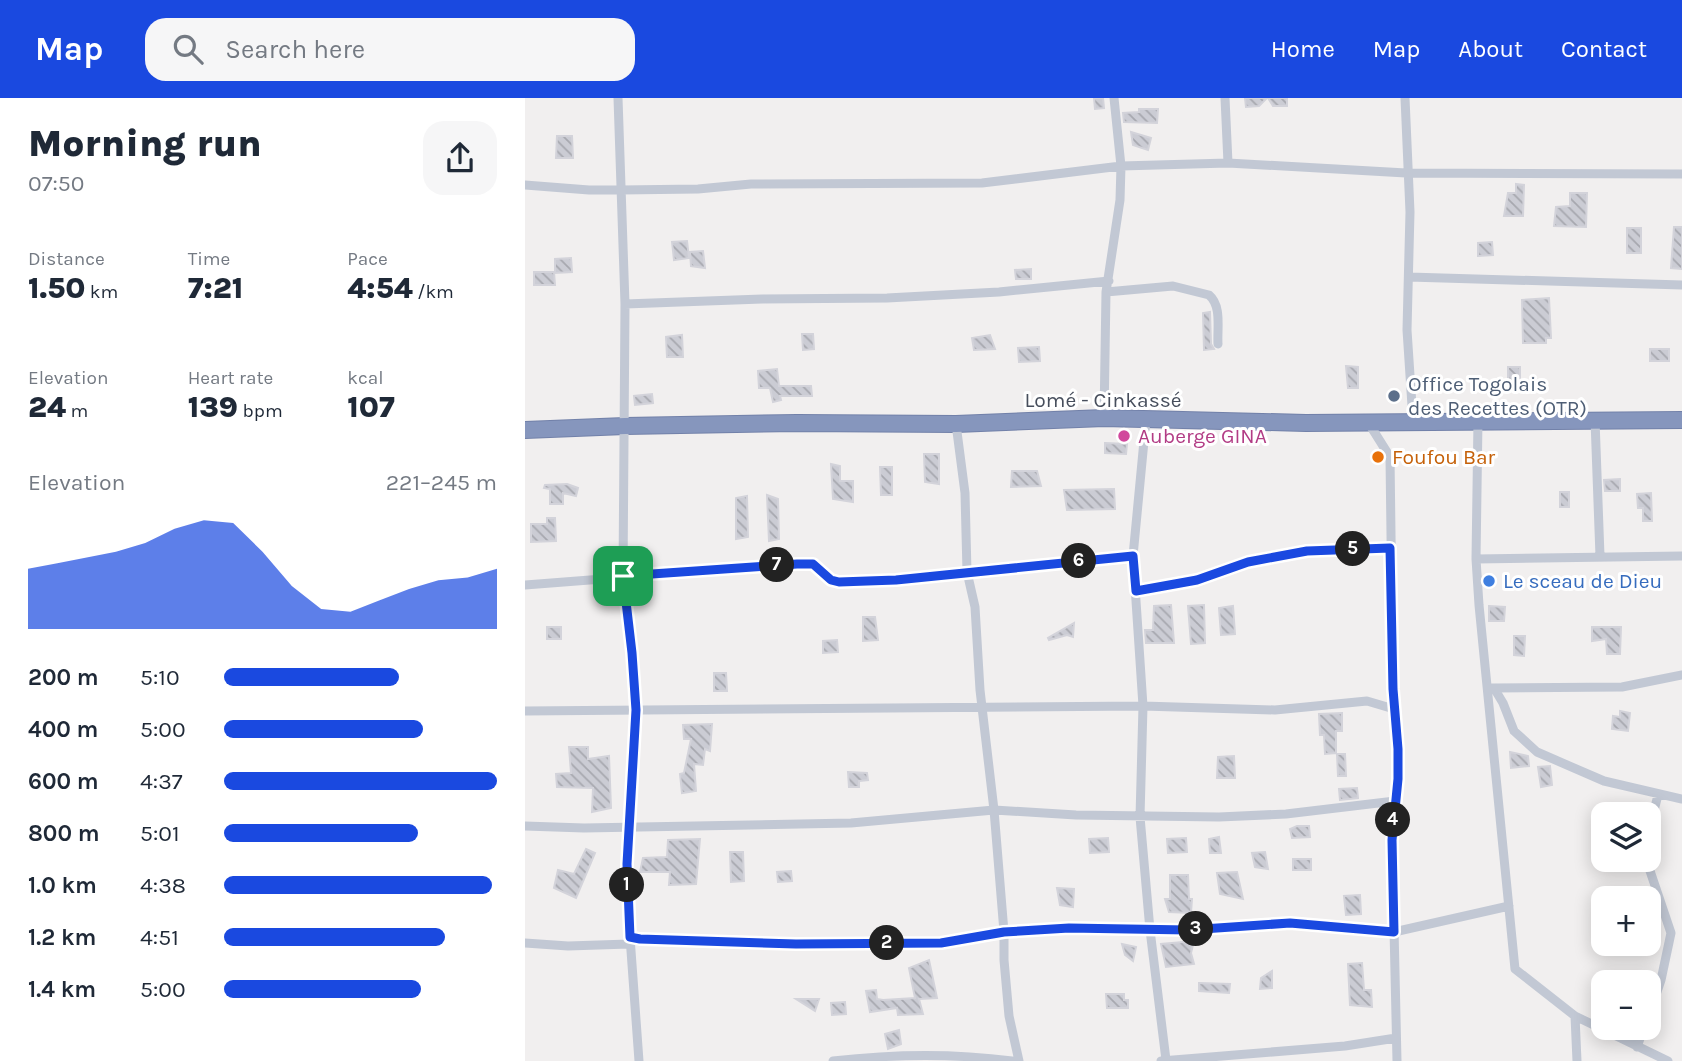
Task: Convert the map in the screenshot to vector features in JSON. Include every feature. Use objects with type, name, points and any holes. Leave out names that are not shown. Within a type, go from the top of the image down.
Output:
[{"type":"highway","name":"Lomé - Cinkassé","points":[[525,430],[625,426],[956,424],[1104,418],[1306,423],[1682,420]]},
{"type":"street","points":[[618,98],[625,304],[623,576],[636,710],[627,884],[639,1061]]},
{"type":"street","points":[[1104,418],[1106,292],[1120,200],[1121,166],[1114,98]]},
{"type":"street","points":[[1225,98],[1229,163]]},
{"type":"street","points":[[1405,98],[1409,276],[1407,330],[1413,421]]},
{"type":"street","points":[[525,185],[621,190],[698,189],[751,184],[982,183],[1121,166],[1229,163],[1408,173],[1682,174]]},
{"type":"street","points":[[1409,276],[1682,285]]},
{"type":"street","points":[[625,304],[887,298],[999,292],[1109,281]]},
{"type":"street","points":[[1106,292],[1173,286],[1209,295],[1218,311],[1218,344]]},
{"type":"street","points":[[1146,420],[1133,556],[1143,706],[1140,817],[1164,1061],[1280,1056],[1396,1038]]},
{"type":"street","points":[[1478,420],[1476,559],[1491,688],[1515,969],[1575,1016],[1668,1061]]},
{"type":"street","points":[[1595,420],[1599,556]]},
{"type":"street","points":[[1368,422],[1390,457],[1394,709],[1398,749],[1392,840],[1397,1061]]},
{"type":"street","points":[[956,424],[965,494],[967,572],[975,607],[994,810],[1009,1016],[1019,1061]]},
{"type":"street","points":[[1136,591],[1197,580],[1248,562],[1307,551],[1390,548]]},
{"type":"street","points":[[525,585],[797,564],[813,564],[831,580],[839,582],[896,580],[1133,556]]},
{"type":"street","points":[[1476,559],[1682,556]]},
{"type":"street","points":[[1491,688],[1622,687],[1682,676]]},
{"type":"street","points":[[1491,688],[1503,703],[1514,731],[1537,752],[1604,782],[1682,799]]},
{"type":"street","points":[[525,710],[1143,706],[1275,710],[1367,701],[1394,709]]},
{"type":"street","points":[[1656,802],[1658,795]]},
{"type":"street","points":[[525,826],[851,823],[994,810],[1140,817],[1219,817],[1286,814],[1395,801]]},
{"type":"street","points":[[1650,872],[1671,933],[1661,980]]},
{"type":"street","points":[[525,943],[568,946],[640,939],[839,944],[941,943],[1004,932],[1069,928],[1150,930],[1290,923],[1394,932],[1509,906]]},
{"type":"street","points":[[1671,933],[1682,935]]},
{"type":"street","points":[[1575,1016],[1577,1061]]},
{"type":"street","points":[[1637,1047],[1639,1040]]},
{"type":"street","points":[[833,1061],[880,1056],[942,1055],[1012,1061]]},
{"type":"building","points":[[1094,98],[1103,98],[1104,108],[1095,109]]},
{"type":"building","points":[[1245,98],[1267,98],[1259,106],[1246,107]]},
{"type":"building","points":[[1268,98],[1287,98],[1287,106],[1273,106]]},
{"type":"building","points":[[1139,109],[1158,109],[1157,123],[1124,122],[1123,113],[1139,112]]},
{"type":"building","points":[[1131,132],[1151,138],[1148,150],[1133,145]]},
{"type":"building","points":[[557,136],[572,136],[573,158],[556,158]]},
{"type":"building","points":[[1516,184],[1524,185],[1523,216],[1504,216],[1508,193],[1516,193]]},
{"type":"building","points":[[1570,193],[1587,193],[1586,227],[1554,226],[1556,207],[1570,206]]},
{"type":"building","points":[[1674,227],[1682,227],[1682,269],[1671,268]]},
{"type":"building","points":[[1627,228],[1641,228],[1641,253],[1627,253]]},
{"type":"building","points":[[687,241],[689,258],[674,260],[672,242]]},
{"type":"building","points":[[1492,242],[1493,255],[1478,256],[1478,243]]},
{"type":"building","points":[[703,251],[705,268],[691,266],[690,252]]},
{"type":"building","points":[[571,258],[572,272],[555,273],[555,259]]},
{"type":"building","points":[[1031,269],[1031,279],[1016,279],[1015,270]]},
{"type":"building","points":[[534,272],[554,272],[555,285],[534,285]]},
{"type":"building","points":[[1549,298],[1551,338],[1546,338],[1546,343],[1523,343],[1522,300]]},
{"type":"building","points":[[1210,312],[1211,344],[1214,349],[1204,350],[1203,313]]},
{"type":"building","points":[[802,334],[813,334],[814,349],[803,350]]},
{"type":"building","points":[[682,335],[683,357],[667,357],[666,337]]},
{"type":"building","points":[[990,335],[995,349],[974,350],[972,338]]},
{"type":"building","points":[[1039,347],[1040,361],[1019,362],[1018,348]]},
{"type":"building","points":[[1650,349],[1669,349],[1669,361],[1650,361]]},
{"type":"building","points":[[1346,366],[1358,367],[1358,388],[1348,388]]},
{"type":"building","points":[[1508,367],[1520,367],[1520,386],[1508,385]]},
{"type":"building","points":[[777,369],[779,386],[811,386],[812,396],[780,396],[781,400],[773,402],[770,388],[759,388],[758,371]]},
{"type":"building","points":[[652,394],[653,403],[635,405],[634,396]]},
{"type":"building","points":[[1105,443],[1127,444],[1126,454],[1105,453]]},
{"type":"building","points":[[924,454],[939,454],[939,484],[925,482]]},
{"type":"building","points":[[831,464],[840,466],[840,481],[853,481],[853,502],[833,499]]},
{"type":"building","points":[[880,467],[892,467],[892,495],[881,495]]},
{"type":"building","points":[[1012,471],[1037,471],[1041,486],[1011,487]]},
{"type":"building","points":[[1620,479],[1620,491],[1605,491],[1604,480]]},
{"type":"building","points":[[567,484],[578,488],[576,496],[563,493],[563,504],[550,504],[550,489],[544,488],[545,485]]},
{"type":"building","points":[[1114,489],[1115,509],[1067,510],[1064,490]]},
{"type":"building","points":[[1560,492],[1569,492],[1569,507],[1560,507]]},
{"type":"building","points":[[1651,493],[1652,521],[1643,521],[1643,508],[1638,508],[1637,494]]},
{"type":"building","points":[[767,495],[778,499],[779,539],[769,541]]},
{"type":"building","points":[[747,496],[748,537],[736,539],[736,498]]},
{"type":"building","points":[[547,518],[555,518],[556,541],[531,542],[531,524],[547,524]]},
{"type":"building","points":[[1171,605],[1174,643],[1146,643],[1145,630],[1153,630],[1154,606]]},
{"type":"building","points":[[1204,605],[1205,643],[1191,644],[1188,606]]},
{"type":"building","points":[[1233,606],[1235,634],[1221,635],[1219,608]]},
{"type":"building","points":[[1489,606],[1505,607],[1504,621],[1489,621]]},
{"type":"building","points":[[863,617],[875,617],[878,640],[863,641]]},
{"type":"building","points":[[1074,623],[1073,637],[1067,635],[1049,640],[1048,638]]},
{"type":"building","points":[[547,627],[561,627],[561,639],[547,639]]},
{"type":"building","points":[[1592,627],[1621,627],[1620,654],[1607,654],[1606,639],[1592,641]]},
{"type":"building","points":[[1514,636],[1525,636],[1524,656],[1514,655]]},
{"type":"building","points":[[837,640],[838,652],[823,653],[823,641]]},
{"type":"building","points":[[714,673],[726,673],[727,691],[714,691]]},
{"type":"building","points":[[1620,711],[1630,713],[1628,731],[1612,729],[1613,716],[1620,717]]},
{"type":"building","points":[[1342,713],[1342,731],[1336,731],[1336,753],[1325,754],[1324,735],[1320,735],[1319,714]]},
{"type":"building","points":[[712,724],[710,751],[705,749],[703,765],[694,764],[696,791],[682,793],[680,774],[684,773],[691,739],[684,739],[683,725]]},
{"type":"building","points":[[569,747],[588,747],[588,759],[609,756],[611,808],[592,812],[593,788],[557,787],[556,774],[571,773]]},
{"type":"building","points":[[1510,752],[1528,756],[1529,766],[1511,768]]},
{"type":"building","points":[[1337,754],[1345,754],[1346,776],[1338,776]]},
{"type":"building","points":[[1234,756],[1235,778],[1217,778],[1218,757]]},
{"type":"building","points":[[1550,766],[1552,785],[1541,787],[1538,767]]},
{"type":"building","points":[[848,772],[867,773],[868,780],[859,781],[859,787],[849,787]]},
{"type":"building","points":[[1357,788],[1358,798],[1340,800],[1339,789]]},
{"type":"building","points":[[1309,826],[1310,837],[1292,838],[1290,829]]},
{"type":"building","points":[[1219,837],[1221,853],[1210,853],[1209,839]]},
{"type":"building","points":[[1108,838],[1109,852],[1090,853],[1089,839]]},
{"type":"building","points":[[1186,838],[1187,852],[1168,853],[1167,839]]},
{"type":"building","points":[[700,839],[696,884],[669,885],[670,872],[640,872],[643,858],[667,857],[668,840]]},
{"type":"building","points":[[586,849],[595,853],[576,898],[554,888],[558,870],[574,874]]},
{"type":"building","points":[[730,852],[743,852],[744,881],[731,882]]},
{"type":"building","points":[[1265,852],[1268,869],[1255,867],[1252,853]]},
{"type":"building","points":[[1293,859],[1311,859],[1311,870],[1293,870]]},
{"type":"building","points":[[791,871],[792,881],[778,882],[777,872]]},
{"type":"building","points":[[1237,872],[1243,899],[1220,894],[1217,873]]},
{"type":"building","points":[[1170,875],[1188,875],[1191,913],[1169,912],[1165,899],[1170,899]]},
{"type":"building","points":[[1057,888],[1074,889],[1073,907],[1060,905]]},
{"type":"building","points":[[1360,895],[1361,914],[1346,915],[1344,896]]},
{"type":"building","points":[[1194,941],[1191,953],[1194,964],[1166,967],[1161,944]]},
{"type":"building","points":[[1122,944],[1136,947],[1133,961],[1125,955]]},
{"type":"building","points":[[929,960],[937,998],[919,999],[923,1014],[898,1015],[897,1008],[870,1012],[866,991],[876,990],[877,999],[883,1000],[915,998],[909,968]]},
{"type":"building","points":[[1362,963],[1364,990],[1371,990],[1372,1007],[1350,1005],[1348,964]]},
{"type":"building","points":[[1272,971],[1272,988],[1260,989],[1261,978]]},
{"type":"building","points":[[1199,983],[1230,984],[1229,993],[1199,991]]},
{"type":"building","points":[[1106,994],[1124,994],[1124,1000],[1128,1000],[1128,1008],[1107,1008]]},
{"type":"building","points":[[796,999],[819,999],[815,1011]]},
{"type":"building","points":[[845,1002],[846,1014],[832,1015],[831,1003]]},
{"type":"building","points":[[899,1030],[901,1044],[888,1049],[885,1034]]},
{"type":"place","name":"Office Togolais des Recettes (OTR)","points":[[1394,396]]},
{"type":"place","name":"Auberge GINA","points":[[1124,436]]},
{"type":"place","name":"Foufou Bar","points":[[1378,457]]},
{"type":"place","name":"Le sceau de Dieu","points":[[1489,581]]},
{"type":"route","points":[[1390,548],[1393,689],[1398,749],[1392,840],[1394,932],[1290,923],[1188,930],[1069,928],[1004,932],[941,943],[796,944],[630,937],[627,864],[636,710],[623,576],[813,564],[831,580],[839,582],[896,580],[1133,556],[1136,591],[1197,580],[1248,562],[1307,551],[1390,548]]}]
